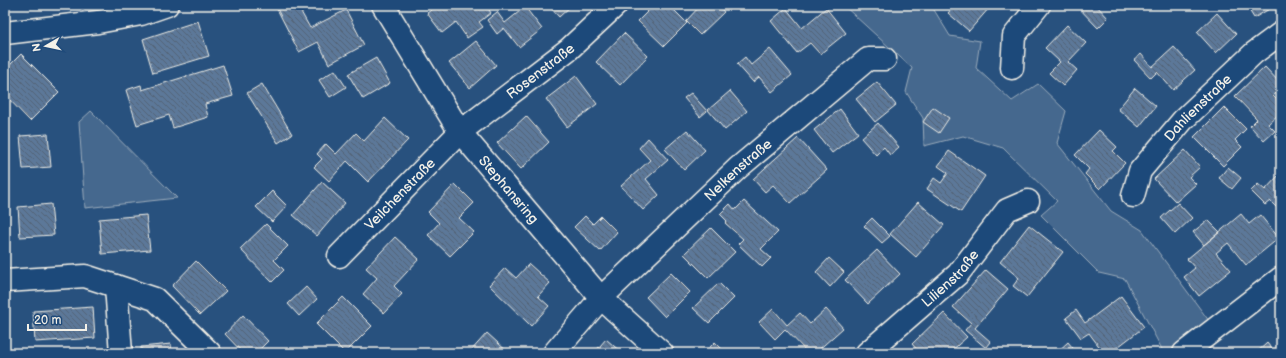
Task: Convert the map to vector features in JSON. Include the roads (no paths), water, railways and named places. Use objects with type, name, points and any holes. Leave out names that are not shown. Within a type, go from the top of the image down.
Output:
[{"type":"street","points":[[5,33],[98,22],[141,14],[167,5]]},
{"type":"street","name":"Stephansring","points":[[383,5],[460,132],[601,298],[662,353]]},
{"type":"street","name":"Rosenstraße","points":[[460,132],[569,49],[616,5]]},
{"type":"street","points":[[1012,68],[1014,36],[1039,5]]},
{"type":"street","name":"Dahlienstraße","points":[[1133,196],[1140,172],[1183,120],[1254,53],[1281,33]]},
{"type":"street","name":"Nelkenstraße","points":[[554,353],[601,298],[733,173],[868,59],[885,59]]},
{"type":"street","name":"Veilchenstraße","points":[[339,256],[460,132]]},
{"type":"street","name":"Lilienstraße","points":[[867,353],[958,274],[1007,210],[1028,201]]},
{"type":"street","points":[[5,282],[85,276],[155,299],[210,353]]},
{"type":"street","points":[[1184,353],[1281,278]]},
{"type":"street","points":[[116,286],[121,353]]}]
